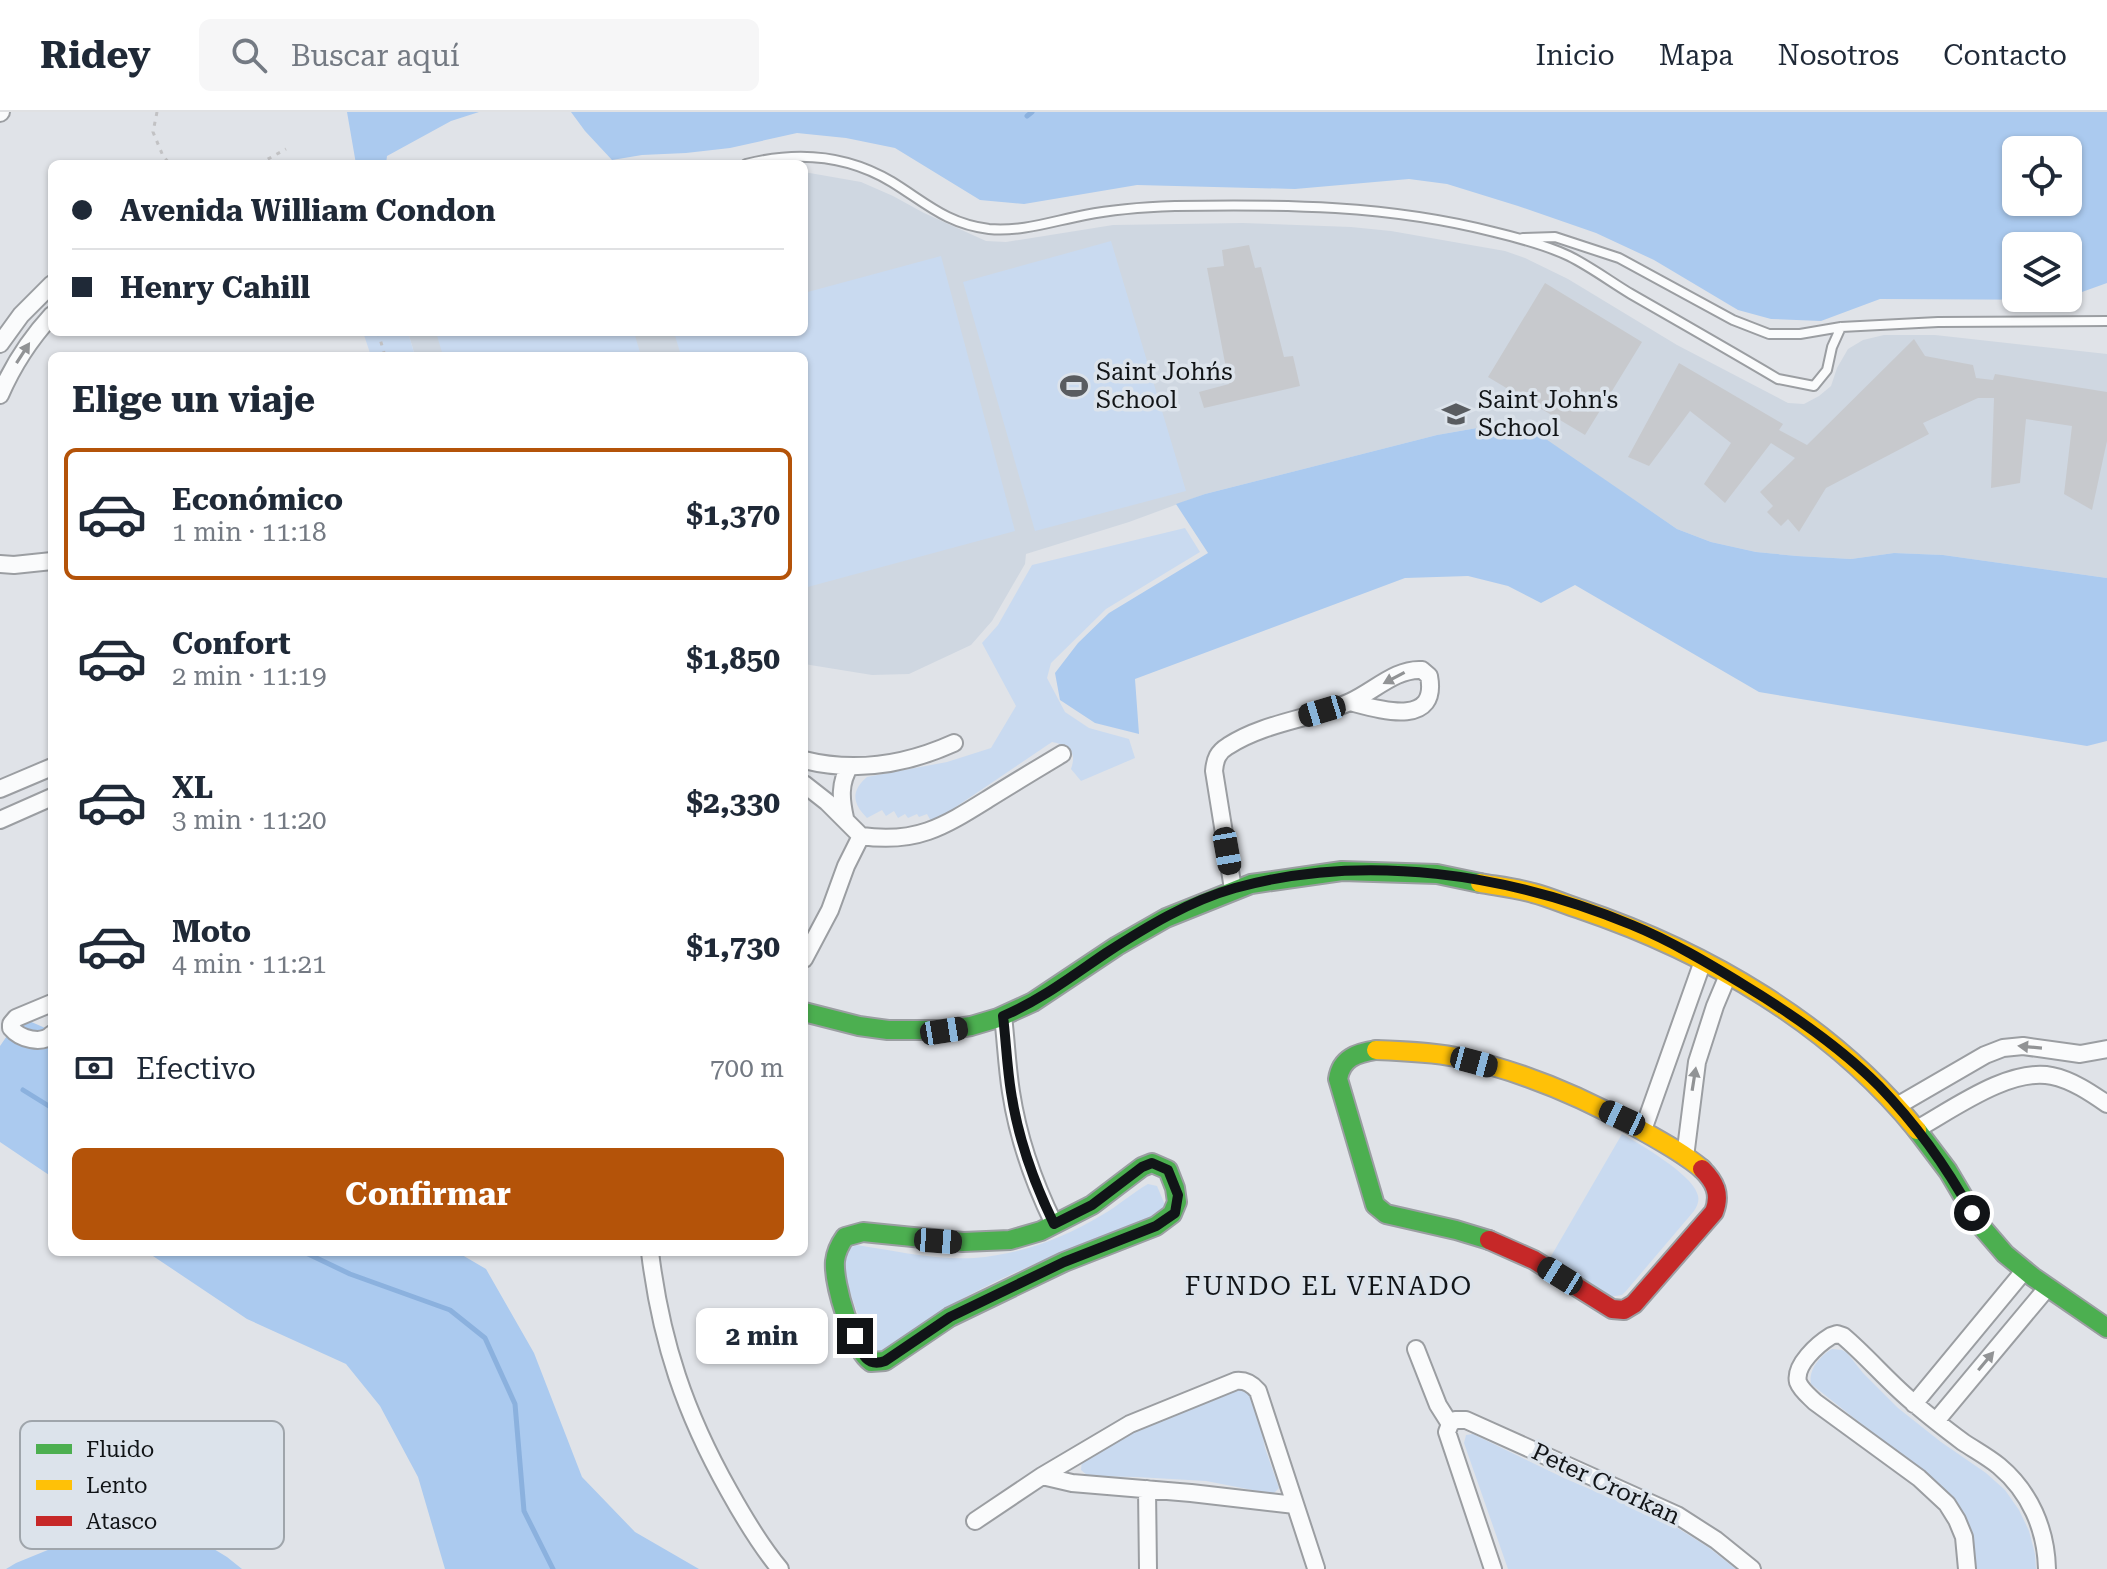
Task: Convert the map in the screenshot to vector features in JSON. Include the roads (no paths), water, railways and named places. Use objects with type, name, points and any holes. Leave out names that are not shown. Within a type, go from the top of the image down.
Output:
[{"type":"street","points":[[0,344],[21,315],[48,288]]},
{"type":"street","points":[[0,395],[29,343],[48,320]]},
{"type":"street","points":[[0,564],[48,561]]},
{"type":"street","points":[[1233,889],[1214,771],[1220,752],[1268,728],[1350,702]]},
{"type":"street","points":[[808,761],[871,766],[903,761],[954,743]]},
{"type":"street","points":[[808,787],[845,818],[861,836],[893,838],[925,833],[939,827],[1062,754]]},
{"type":"street","points":[[845,818],[842,785],[850,766]]},
{"type":"street","points":[[48,769],[1,787],[7,817],[48,799]]},
{"type":"street","points":[[808,951],[830,910],[861,836]]},
{"type":"street","points":[[808,1013],[833,1021],[906,1032],[964,1028],[1003,1016],[1043,996],[1151,926],[1192,904],[1233,889],[1289,876],[1394,871],[1454,876],[1502,885],[1570,903],[1631,925],[1703,961],[1788,1012],[1863,1071],[1897,1106],[1949,1174],[1982,1228],[2001,1249],[2024,1271],[2107,1328]]},
{"type":"street","points":[[1643,1130],[1703,961]]},
{"type":"street","points":[[1685,1157],[1697,1062],[1728,975]]},
{"type":"street","points":[[48,1005],[16,1018],[11,1024],[17,1034],[41,1041],[48,1038]]},
{"type":"street","points":[[1003,1016],[1011,1094],[1038,1191],[1054,1224]]},
{"type":"street","points":[[1897,1106],[1985,1055],[2003,1048],[2023,1046],[2080,1054],[2107,1049]]},
{"type":"street","points":[[1376,1050],[1457,1057],[1541,1082],[1643,1130],[1685,1157],[1714,1181],[1718,1204],[1634,1304],[1627,1310],[1612,1309],[1541,1264],[1499,1244],[1455,1229],[1379,1210],[1340,1090],[1338,1071],[1342,1062],[1349,1057],[1376,1050]]},
{"type":"street","points":[[1917,1129],[2004,1081],[2027,1075],[2065,1080],[2107,1104]]},
{"type":"street","points":[[1152,1163],[1168,1170],[1178,1195],[1175,1213],[1156,1226],[1064,1262],[950,1317],[885,1361],[870,1363],[863,1356],[846,1315],[835,1264],[838,1247],[845,1237],[863,1232],[963,1242],[994,1241],[1010,1240],[1054,1224],[1092,1205],[1142,1167],[1152,1163]]},
{"type":"street","points":[[650,1256],[666,1345],[686,1404],[737,1506],[780,1569]]},
{"type":"street","points":[[1914,1404],[2024,1271]]},
{"type":"street","points":[[1936,1421],[2047,1288]]},
{"type":"street","points":[[1967,1569],[1964,1537],[1947,1504],[1919,1478],[1815,1402],[1801,1388],[1798,1374],[1804,1362],[1825,1340],[1837,1334],[1851,1343],[1914,1404],[2000,1467],[2022,1491],[2039,1521],[2047,1569]]},
{"type":"street","points":[[1416,1349],[1433,1395],[1450,1424],[1447,1432],[1493,1569]]},
{"type":"street","points":[[975,1521],[1042,1476],[1130,1424],[1243,1380],[1258,1391],[1316,1568]]},
{"type":"street","name":"Peter Crorkan","points":[[1450,1424],[1455,1420],[1466,1420],[1677,1515],[1716,1540],[1752,1569]]},
{"type":"street","points":[[1042,1476],[1072,1483],[1295,1505]]},
{"type":"street","points":[[1147,1489],[1148,1569]]},
{"type":"lane","points":[[772,160],[813,156],[846,162],[894,183],[941,215],[990,229],[1024,228],[1136,208],[1192,206],[1308,206],[1390,212],[1474,227],[1568,255],[1778,379],[1814,386],[1827,370],[1841,327]]},
{"type":"lane","points":[[1518,238],[1555,237],[1619,258],[1733,320],[1769,334],[1938,322],[2107,321]]},
{"type":"waterway","points":[[1027,116],[1032,112]]},
{"type":"waterway","points":[[23,1090],[48,1106]]},
{"type":"waterway","points":[[312,1256],[350,1274],[450,1310],[485,1338],[515,1404],[524,1511],[553,1569]]},
{"type":"place","name":"Saint John´s School","points":[[1074,386]]},
{"type":"place","name":"Saint John's School","points":[[1456,414]]},
{"type":"district","name":"FUNDO EL VENADO","points":[[1329,1286]]}]
